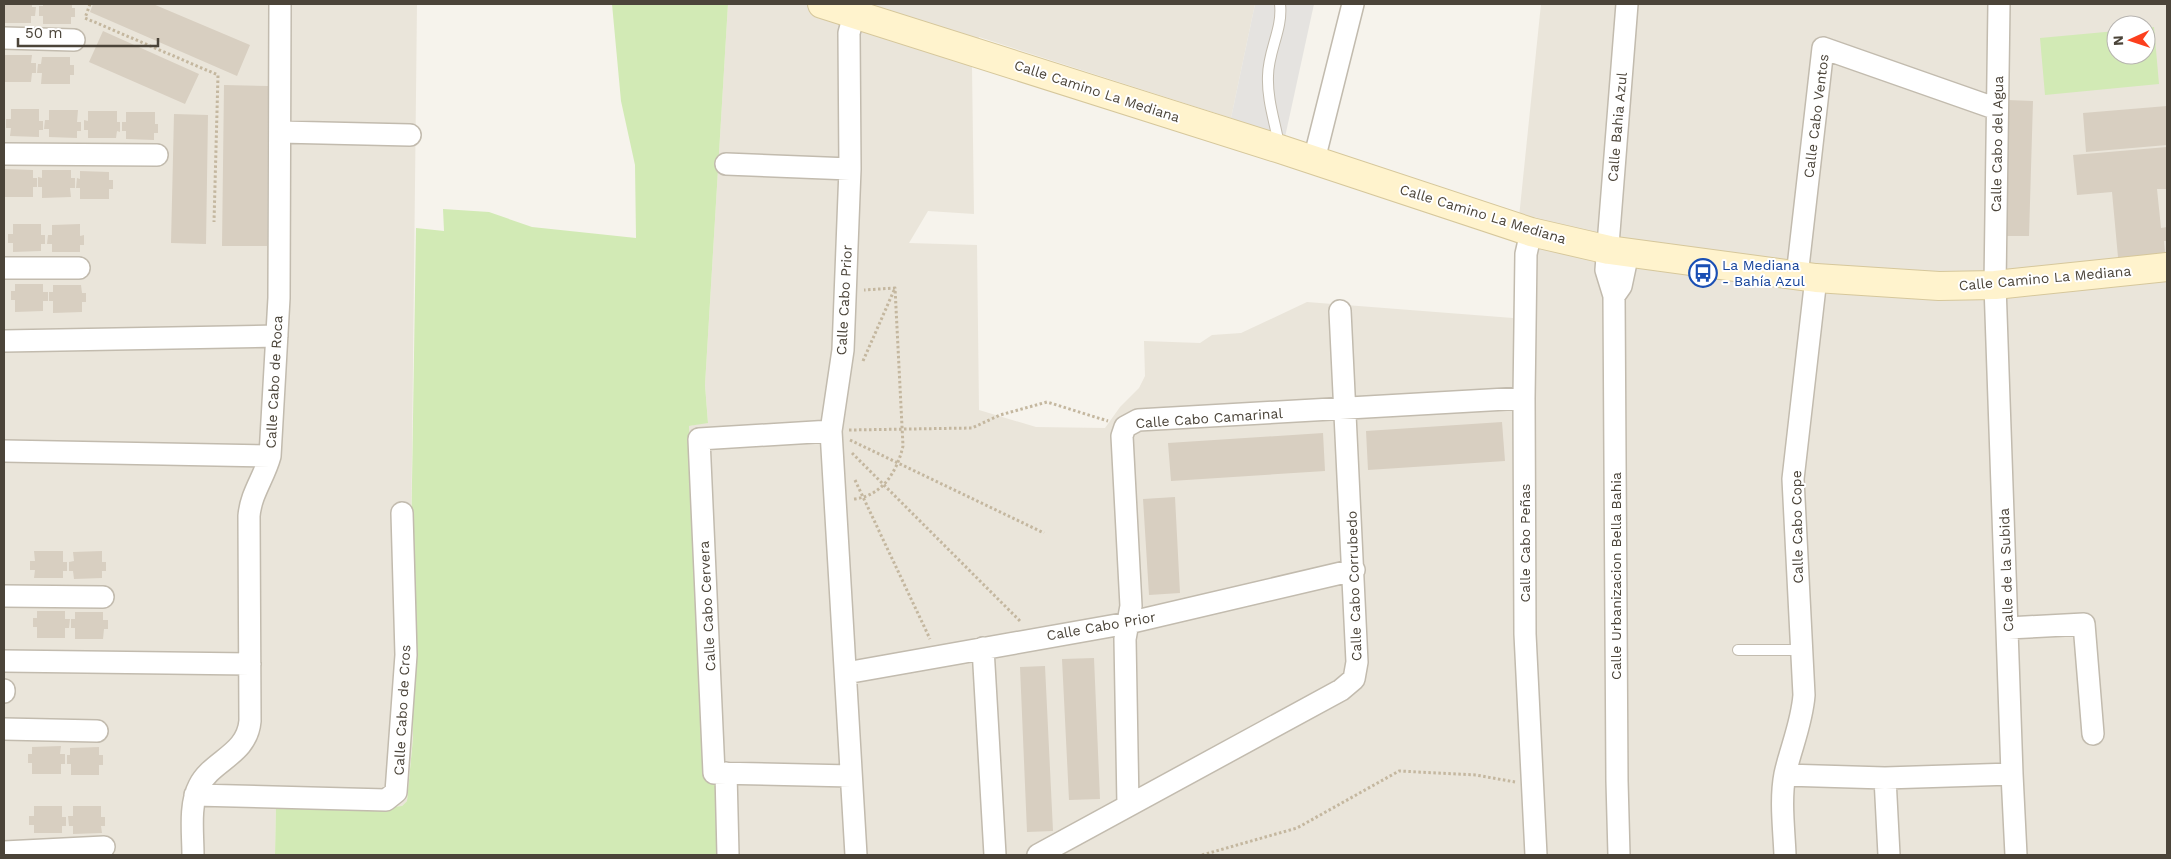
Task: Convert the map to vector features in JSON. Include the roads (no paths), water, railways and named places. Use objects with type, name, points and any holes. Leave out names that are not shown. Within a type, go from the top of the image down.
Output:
[{"type":"street","name":"Calle Cabo de Roca","points":[[195,795],[200,784],[249,734],[250,500],[265,473],[270,456],[277,336],[280,4]]},
{"type":"street","name":"Calle Camino La Mediana","points":[[822,4],[855,9],[1531,232],[1618,251],[1806,277],[1938,286],[1995,285],[2167,267]]},
{"type":"street","points":[[1314,160],[1354,4]]},
{"type":"street","name":"Calle Bahia Azul","points":[[1618,251],[1628,4]]},
{"type":"street","name":"Calle Cabo del Agua","points":[[1995,285],[1999,4]]},
{"type":"street","name":"Calle Cabo Prior","points":[[855,9],[849,33],[850,169],[843,350],[831,431],[856,855]]},
{"type":"street","points":[[4,38],[74,40]]},
{"type":"street","name":"Calle Cabo Ventos","points":[[1806,277],[1823,48],[1997,109]]},
{"type":"street","points":[[280,132],[410,135]]},
{"type":"street","points":[[4,154],[157,155]]},
{"type":"street","points":[[726,164],[850,169]]},
{"type":"street","name":"Calle Cabo Peñas","points":[[1531,232],[1526,254],[1524,398],[1526,634],[1536,855]]},
{"type":"street","name":"Calle Urbanizacion Bella Bahia","points":[[1618,251],[1606,270],[1614,296],[1619,855]]},
{"type":"street","points":[[4,268],[79,268]]},
{"type":"street","name":"Calle Cabo Cope","points":[[1785,855],[1783,794],[1785,775],[1802,718],[1804,695],[1794,479],[1806,277]]},
{"type":"street","name":"Calle de la Subida","points":[[1995,285],[2016,855]]},
{"type":"street","name":"Calle Cabo Corrubedo","points":[[1039,855],[1348,686],[1354,679],[1357,662],[1354,570],[1340,311]]},
{"type":"street","points":[[4,340],[277,336]]},
{"type":"street","name":"Calle Cabo Camarinal","points":[[1128,805],[1125,639],[1130,606],[1122,436],[1125,427],[1138,420],[1524,398]]},
{"type":"street","name":"Calle Cabo Cervera","points":[[728,855],[720,773],[699,439],[831,431]]},
{"type":"street","points":[[4,451],[270,456]]},
{"type":"street","name":"Calle Cabo de Cros","points":[[195,795],[386,800],[396,792],[406,655],[402,513]]},
{"type":"street","name":"Calle Cabo Prior","points":[[846,673],[1128,623],[1354,570]]},
{"type":"street","points":[[4,596],[103,597]]},
{"type":"street","points":[[2008,628],[2084,624],[2093,734]]},
{"type":"street","points":[[983,648],[995,855]]},
{"type":"street","points":[[4,661],[250,664]]},
{"type":"street","points":[[4,729],[97,731]]},
{"type":"street","points":[[720,773],[851,776]]},
{"type":"street","points":[[1785,775],[1886,778],[2012,774]]},
{"type":"street","points":[[1886,778],[1889,855]]},
{"type":"street","points":[[193,855],[195,795]]},
{"type":"street","points":[[4,852],[104,846]]},
{"type":"lane","points":[[1280,4],[1279,28],[1268,74],[1268,99],[1280,149]]},
{"type":"lane","points":[[1738,650],[1801,650]]},
{"type":"place","name":"La Mediana - Bahía Azul","points":[[1703,273]]}]
